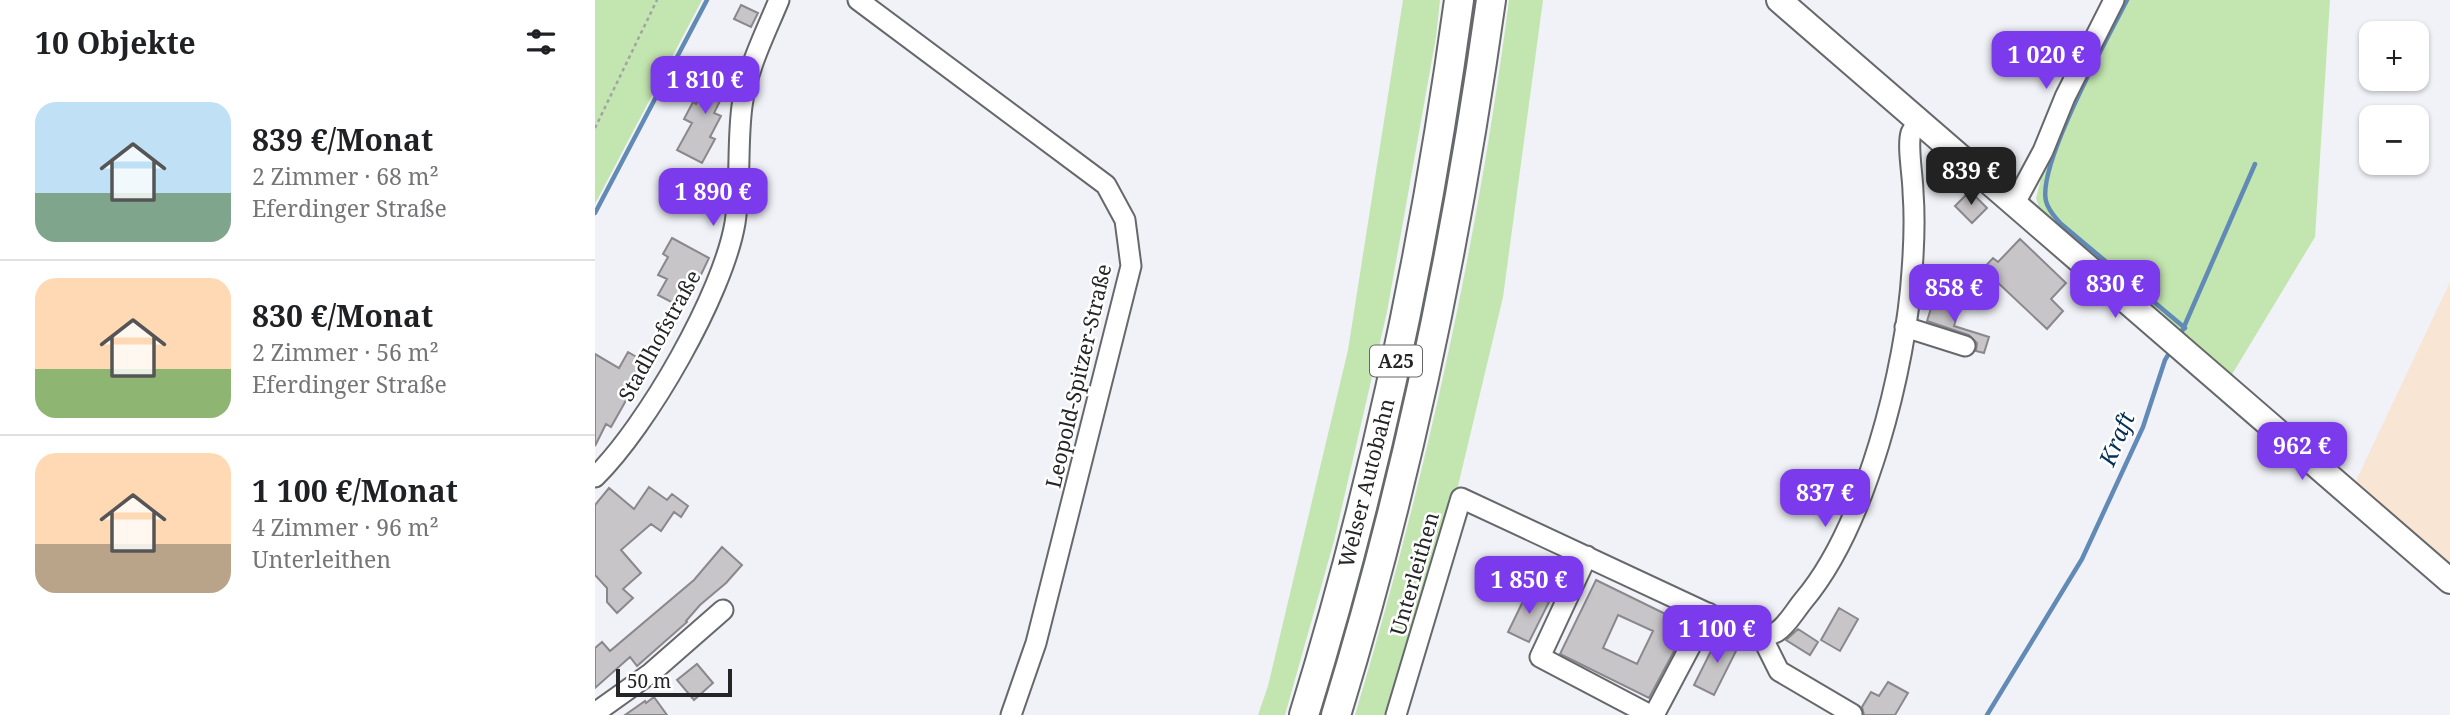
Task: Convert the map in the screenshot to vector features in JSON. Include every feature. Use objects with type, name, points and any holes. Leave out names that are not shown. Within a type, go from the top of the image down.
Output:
[{"type":"highway","name":"Welser Autobahn","points":[[1304,715],[1349,559],[1409,299],[1433,176],[1459,0]]},
{"type":"highway","name":"Welser Autobahn","points":[[1336,715],[1378,569],[1414,423],[1467,159],[1491,0]]},
{"type":"main road","points":[[1779,0],[2450,581]]},
{"type":"street","name":"Stadlhofstraße","points":[[595,477],[618,453],[663,385],[720,275],[735,223],[743,103],[758,51],[779,0]]},
{"type":"street","name":"Leopold-Spitzer-Straße","points":[[858,0],[1106,185],[1125,220],[1131,267],[1036,643],[1011,715]]},
{"type":"street","points":[[2015,203],[2043,151],[2065,97],[2113,0]]},
{"type":"street","points":[[1852,715],[1779,671],[1762,637],[1776,635],[1809,594],[1842,540],[1875,457],[1899,365],[1905,327],[1912,273],[1914,195],[1910,134],[1919,120]]},
{"type":"street","points":[[1905,327],[1965,346]]},
{"type":"street","name":"Unterleithen","points":[[1396,715],[1461,498],[1762,637]]},
{"type":"street","points":[[1587,556],[1540,657],[1652,715],[1708,613]]},
{"type":"street","points":[[595,713],[651,673],[723,610]]},
{"type":"path","points":[[595,128],[657,0]]},
{"type":"shaded area","points":[[2450,282],[2450,566],[2355,483]]},
{"type":"green space","points":[[595,0],[702,0],[595,204]]},
{"type":"green space","points":[[1403,0],[1440,0],[1436,37],[1387,312],[1334,541],[1285,715],[1258,715],[1268,686],[1348,350]]},
{"type":"green space","points":[[1509,0],[1543,0],[1503,297],[1458,486],[1392,715],[1355,715],[1404,539],[1447,360],[1482,181]]},
{"type":"green space","points":[[2118,0],[2330,0],[2315,237],[2231,376],[2042,217],[2036,198],[2044,167]]},
{"type":"building","points":[[741,5],[758,13],[751,27],[734,19]]},
{"type":"building","points":[[716,64],[734,73],[714,113],[721,116],[710,137],[715,139],[702,163],[677,150],[692,123],[684,119],[693,102],[696,104]]},
{"type":"building","points":[[1970,191],[1987,208],[1972,223],[1955,206]]},
{"type":"building","points":[[672,238],[709,258],[697,283],[690,292],[685,289],[677,305],[658,295],[667,279],[658,275],[668,257],[663,254]]},
{"type":"building","points":[[2020,239],[2066,283],[2051,299],[2063,311],[2047,329],[1995,280],[1990,285],[1978,274],[1993,258],[1998,262]]},
{"type":"building","points":[[1933,302],[1959,310],[1954,326],[1989,337],[1984,353],[1976,351],[1977,343],[1969,335],[1927,321]]},
{"type":"building","points":[[628,352],[647,363],[611,427],[606,424],[595,446],[595,354],[619,368]]},
{"type":"building","points":[[649,487],[667,500],[672,494],[688,506],[681,517],[674,512],[661,531],[651,524],[621,550],[641,573],[623,589],[633,598],[617,613],[607,602],[607,588],[595,575],[595,505],[609,488],[634,509]]},
{"type":"building","points":[[722,547],[742,565],[726,583],[637,666],[630,657],[595,688],[595,648],[602,642],[610,651],[694,580]]},
{"type":"building","points":[[1596,580],[1688,625],[1649,698],[1560,654]],"holes":[[[1618,615],[1653,631],[1637,664],[1603,648]]]},
{"type":"building","points":[[1529,589],[1550,600],[1529,642],[1508,632]]},
{"type":"building","points":[[1839,608],[1858,619],[1840,651],[1821,640]]},
{"type":"building","points":[[1798,629],[1818,642],[1810,655],[1786,640]]},
{"type":"building","points":[[1719,635],[1739,645],[1714,695],[1694,685]]},
{"type":"building","points":[[697,664],[713,683],[694,700],[677,680]]},
{"type":"building","points":[[1888,682],[1908,693],[1895,715],[1864,715],[1862,707],[1871,692],[1879,696]]},
{"type":"building","points":[[654,697],[667,715],[625,715],[645,701],[646,703]]},
{"type":"waterway","points":[[595,213],[707,0]]},
{"type":"waterway","points":[[2127,0],[2063,131],[2046,183],[2046,201],[2060,223],[2185,328]]},
{"type":"waterway","name":"Kraft","points":[[2180,336],[2255,164]]},
{"type":"waterway","name":"Kraft","points":[[1987,715],[2082,559],[2143,427],[2165,360],[2171,350]]}]
